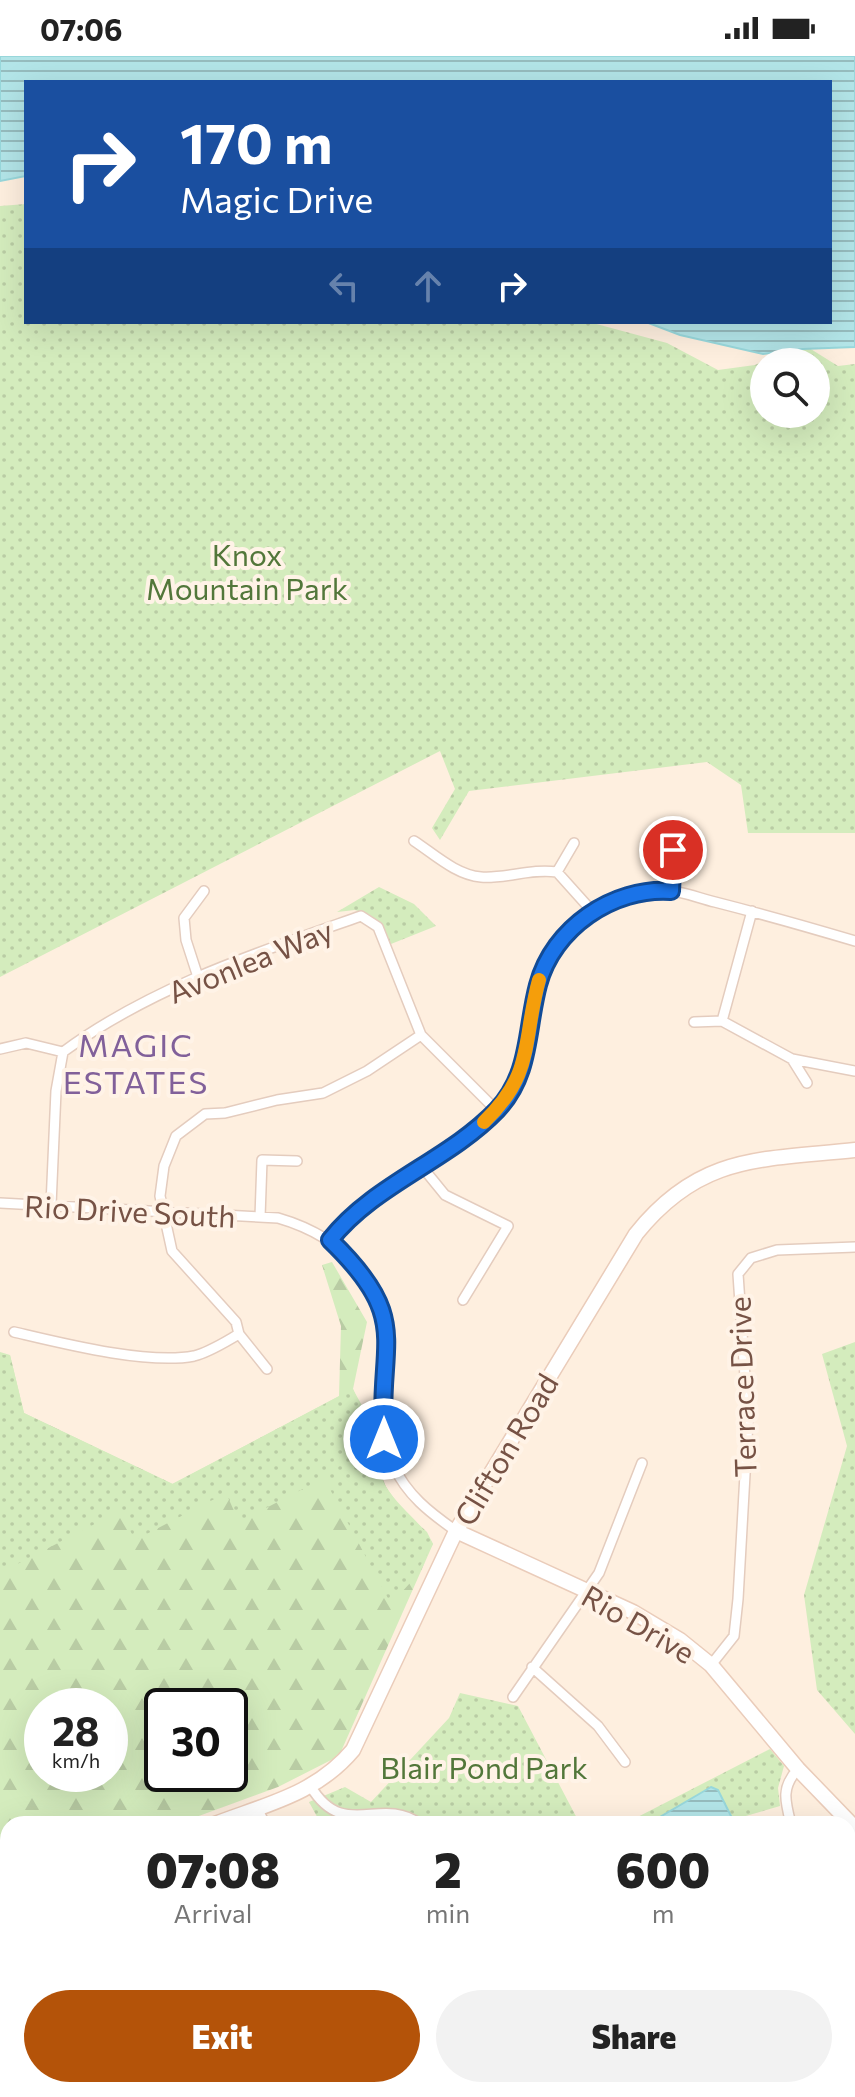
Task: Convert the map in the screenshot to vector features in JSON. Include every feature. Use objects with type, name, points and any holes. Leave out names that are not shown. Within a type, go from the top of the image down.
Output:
[{"type":"street","points":[[414,841],[460,871],[482,877],[536,869],[557,872],[592,911]]},
{"type":"street","points":[[557,872],[574,843]]},
{"type":"street","points":[[671,891],[673,850]]},
{"type":"street","points":[[198,977],[186,940],[184,918],[204,891]]},
{"type":"street","points":[[330,1240],[351,1214],[470,1136],[512,1093],[522,1070],[538,982],[550,954],[592,911],[624,896],[671,891],[855,941]]},
{"type":"street","points":[[722,1021],[752,911]]},
{"type":"street","name":"Avonlea Way","points":[[63,1052],[92,1030],[198,977],[361,916],[378,927],[421,1035],[496,1110]]},
{"type":"street","points":[[694,1022],[722,1021],[792,1059],[855,1071]]},
{"type":"street","points":[[267,1369],[239,1334],[236,1322],[172,1251],[160,1196],[164,1166],[176,1136],[205,1114],[225,1113],[323,1093],[367,1071],[421,1035]]},
{"type":"street","points":[[0,1049],[26,1043],[63,1052],[56,1091],[51,1205]]},
{"type":"street","points":[[792,1059],[807,1083]]},
{"type":"street","name":"Clifton Road","points":[[236,1816],[311,1787],[334,1773],[353,1750],[456,1531],[636,1234],[660,1204],[686,1184],[743,1162],[855,1150]]},
{"type":"street","name":"Rio Drive South","points":[[260,1217],[262,1160],[297,1161]]},
{"type":"street","points":[[423,1168],[445,1195],[508,1226],[463,1300]]},
{"type":"street","name":"Rio Drive South","points":[[0,1203],[260,1217],[307,1227],[330,1240],[359,1268],[382,1307],[388,1359],[383,1417],[392,1464],[406,1489],[423,1508],[456,1531]]},
{"type":"street","name":"Terrace Drive","points":[[711,1665],[734,1636],[738,1599],[748,1421],[738,1274],[751,1258],[777,1250],[855,1247]]},
{"type":"street","points":[[14,1332],[81,1347],[157,1356],[194,1356],[239,1334]]},
{"type":"street","points":[[513,1697],[599,1573],[642,1463]]},
{"type":"street","name":"Rio Drive","points":[[456,1531],[658,1626],[711,1665],[798,1769],[846,1816]]},
{"type":"street","points":[[532,1667],[598,1726],[625,1762]]},
{"type":"street","points":[[789,1816],[784,1796],[787,1781],[798,1769]]},
{"type":"street","points":[[311,1787],[322,1805],[348,1816]]},
{"type":"street","points":[[257,1808],[261,1816]]},
{"type":"street","points":[[361,1816],[386,1813],[407,1816]]},
{"type":"green space","name":"Knox Mountain Park","points":[[24,204],[24,324],[596,324],[667,343],[718,370],[750,366],[750,428],[830,428],[830,361],[838,366],[855,364],[855,833],[748,833],[741,785],[707,762],[469,791],[440,840],[432,828],[455,789],[440,751],[0,977],[0,206]]},
{"type":"green space","name":"Knox Mountain Park","points":[[801,343],[809,348],[791,348]]},
{"type":"green space","points":[[379,887],[414,904],[436,926],[386,946],[370,915],[355,910],[337,912]]},
{"type":"green space","points":[[332,1262],[367,1322],[353,1389],[367,1418],[373,1454],[386,1487],[400,1507],[427,1532],[433,1544],[339,1756],[278,1787],[199,1816],[0,1816],[0,1352],[10,1355],[24,1413],[173,1484],[339,1396],[341,1326],[322,1265]]},
{"type":"green space","points":[[855,1342],[855,1734],[817,1690],[804,1595],[847,1446],[822,1354]]},
{"type":"green space","points":[[0,1355],[10,1355],[24,1413],[172,1484],[353,1389],[366,1414],[385,1485],[433,1544],[410,1583],[391,1604],[324,1478],[239,1522],[226,1493],[135,1540],[120,1511],[0,1573]]},
{"type":"green space","name":"Blair Pond Park","points":[[460,1693],[518,1706],[576,1816],[317,1816],[309,1802],[345,1787],[371,1802],[449,1718]]},
{"type":"green space","name":"Blair Pond Park","points":[[770,1749],[784,1766],[778,1788],[780,1806],[746,1816],[640,1816]]},
{"type":"water","points":[[0,56],[855,56],[855,347],[750,348],[750,351],[680,335],[651,324],[832,324],[832,80],[24,80],[24,176],[0,181]]},
{"type":"water","points":[[711,1787],[718,1790],[731,1816],[662,1816]]},
{"type":"slow traffic","points":[[484,1122],[512,1093],[522,1070],[539,980]]},
{"type":"district","name":"MAGIC ESTATES","points":[[136,1062]]},
{"type":"route","points":[[384,1439],[388,1359],[382,1307],[359,1268],[330,1240],[351,1214],[470,1136],[512,1093],[522,1070],[538,982],[550,954],[592,911],[624,896],[671,891],[673,850]]}]
